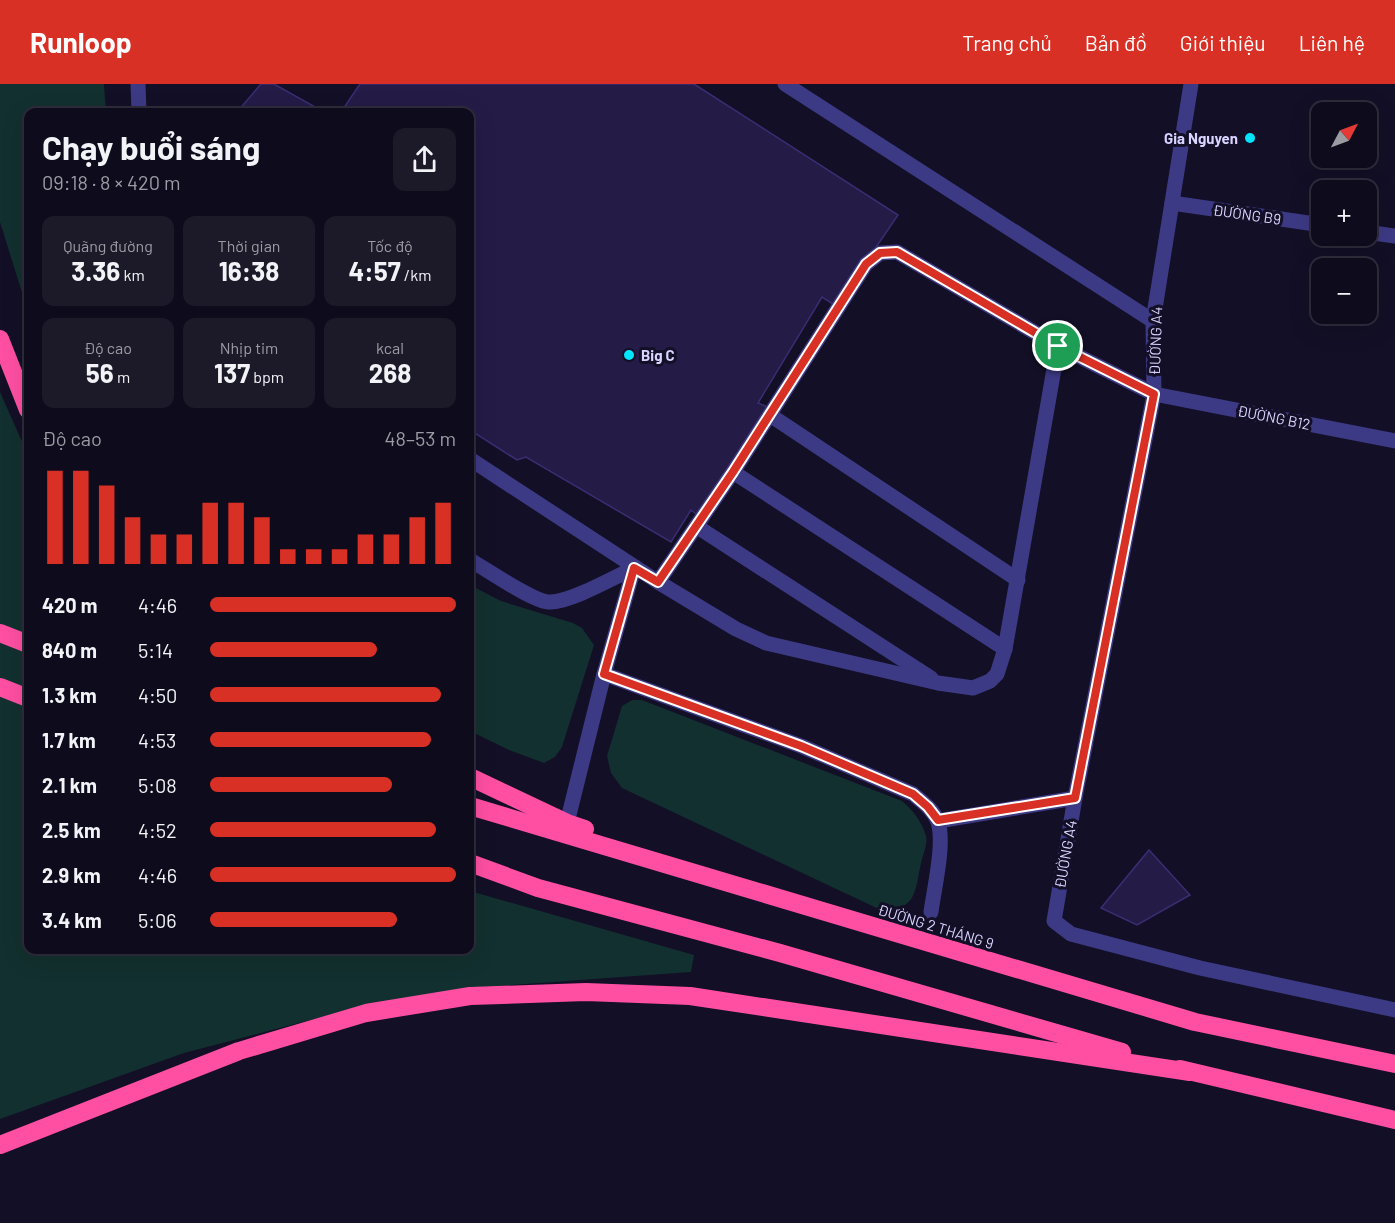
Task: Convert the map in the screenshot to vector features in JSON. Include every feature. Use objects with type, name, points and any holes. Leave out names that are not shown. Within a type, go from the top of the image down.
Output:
[{"type":"highway","points":[[0,339],[24,400]]},
{"type":"highway","points":[[0,633],[24,642]]},
{"type":"highway","points":[[0,687],[24,696]]},
{"type":"highway","points":[[474,779],[567,823],[791,901]]},
{"type":"highway","name":"ĐƯỜNG 2 THÁNG 9","points":[[474,807],[1195,1022],[1395,1064]]},
{"type":"highway","points":[[474,864],[538,888],[780,953],[1190,1072],[1395,1120]]},
{"type":"highway","points":[[0,1145],[239,1051],[366,1013],[470,996],[586,992],[690,996],[1190,1072]]},
{"type":"street","points":[[138,84],[139,108]]},
{"type":"street","points":[[785,84],[1153,321]]},
{"type":"street","name":"ĐƯỜNG A4","points":[[1191,84],[1153,321],[1154,394],[1075,798],[1054,921],[1071,934],[1200,968],[1395,1010]]},
{"type":"street","name":"ĐƯỜNG B9","points":[[1172,203],[1311,223]]},
{"type":"street","points":[[1377,234],[1395,236]]},
{"type":"street","name":"ĐƯỜNG B12","points":[[658,582],[733,472],[866,264],[880,253],[897,252],[1058,346],[1154,394],[1395,441]]},
{"type":"street","points":[[474,462],[634,568],[736,629],[766,643],[938,683],[973,688],[990,681],[997,674],[1005,649],[1058,346]]},
{"type":"street","points":[[770,415],[1018,580]]},
{"type":"street","points":[[733,472],[1005,649]]},
{"type":"street","points":[[696,526],[938,683]]},
{"type":"street","points":[[474,562],[536,598],[548,602],[569,598],[634,568]]},
{"type":"street","points":[[567,823],[604,674],[634,568]]},
{"type":"street","points":[[604,674],[801,746],[913,794],[928,807],[938,820],[941,839],[931,912]]},
{"type":"street","points":[[938,820],[1075,798]]},
{"type":"green space","points":[[0,84],[104,84],[106,108],[24,108],[24,299],[0,222]]},
{"type":"green space","points":[[0,392],[24,446],[24,954],[474,954],[474,892],[694,955],[691,972],[470,988],[364,1006],[184,1053],[0,1119]]},
{"type":"green space","points":[[474,587],[501,601],[573,623],[582,628],[594,645],[562,747],[555,757],[544,763],[509,750],[474,733]]},
{"type":"green space","points":[[632,700],[642,700],[902,801],[920,821],[926,839],[912,897],[902,907],[883,911],[622,788],[611,773],[607,756],[622,706]]},
{"type":"building","points":[[261,84],[274,84],[317,108],[240,108]]},
{"type":"building","name":"Big C","points":[[360,84],[694,84],[898,215],[836,306],[822,297],[758,403],[770,408],[700,517],[691,510],[671,542],[526,457],[517,460],[474,433],[474,108],[344,108]]},
{"type":"building","points":[[1149,850],[1190,895],[1137,925],[1101,908]]},
{"type":"place","name":"Gia Nguyen","points":[[1250,138]]},
{"type":"place","name":"Big C","points":[[629,355]]},
{"type":"route","points":[[897,252],[1058,346],[1154,394],[1075,798],[938,820],[928,807],[913,794],[801,746],[604,674],[634,568],[658,582],[733,472],[866,264],[880,253],[897,252]]}]
